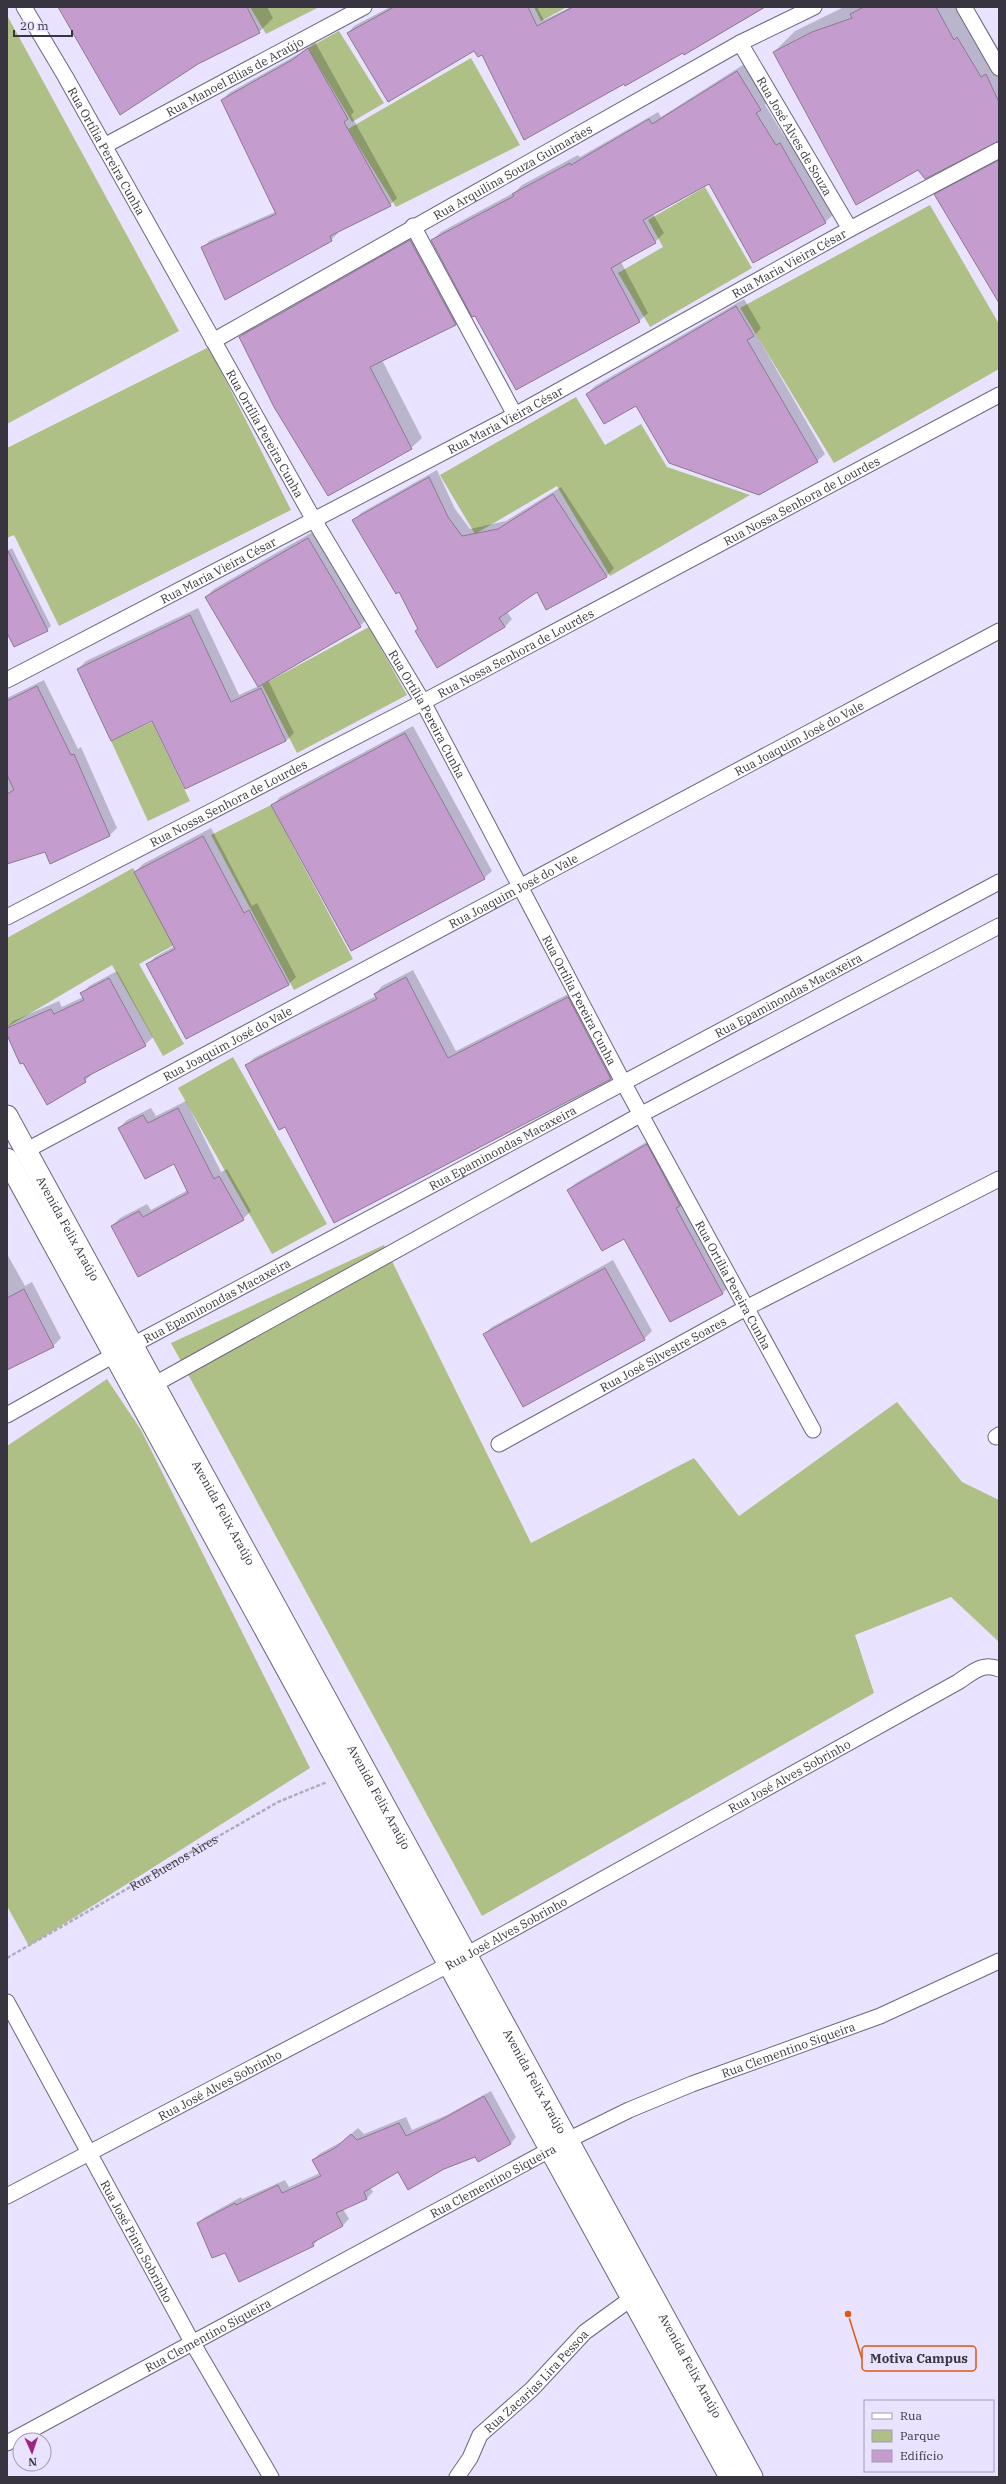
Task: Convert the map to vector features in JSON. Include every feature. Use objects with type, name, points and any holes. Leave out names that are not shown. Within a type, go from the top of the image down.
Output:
[{"type":"main road","name":"Avenida Felix Araújo","points":[[7,1116],[27,1150],[466,1954],[632,2298],[730,2477]]},
{"type":"main road","name":"Avenida Felix Araújo","points":[[7,1160],[448,1965],[559,2145],[752,2477]]},
{"type":"street","name":"Rua Ortília Pereira Cunha","points":[[24,7],[104,146],[314,520],[423,702],[640,1115],[813,1430]]},
{"type":"street","name":"Rua Manoel Elias de Araújo","points":[[104,146],[364,7]]},
{"type":"street","name":"Rua Arquilina Souza Guimarães","points":[[213,341],[413,226],[740,43],[814,7]]},
{"type":"street","points":[[964,7],[999,68]]},
{"type":"street","name":"Rua José Alves de Souza","points":[[740,43],[850,229]]},
{"type":"street","name":"Rua Maria Vieira César","points":[[7,680],[515,415],[850,229],[999,150]]},
{"type":"street","points":[[413,226],[515,415]]},
{"type":"street","name":"Rua Nossa Senhora de Lourdes","points":[[7,917],[423,702],[999,394]]},
{"type":"street","name":"Rua Joaquim José do Vale","points":[[27,1150],[999,631]]},
{"type":"street","name":"Rua Epaminondas Macaxeira","points":[[7,1415],[114,1354],[999,882]]},
{"type":"street","points":[[136,1395],[640,1115],[999,926]]},
{"type":"street","name":"Rua José Silvestre Soares","points":[[498,1444],[746,1308],[999,1179]]},
{"type":"street","name":"Rua José Alves Sobrinho","points":[[7,2196],[88,2155],[448,1965],[958,1682],[982,1666],[991,1666],[999,1669]]},
{"type":"street","name":"Rua Clementino Siqueira","points":[[7,2443],[559,2145],[629,2110],[685,2087],[880,2016],[999,1961]]},
{"type":"street","name":"Rua José Pinto Sobrinho","points":[[7,2002],[88,2155],[192,2342],[271,2477]]},
{"type":"street","name":"Rua Zacarias Lira Pessoa","points":[[457,2477],[470,2458],[480,2435],[532,2389],[585,2332],[632,2298]]},
{"type":"path","name":"Rua Buenos Aires","points":[[7,1958],[278,1802],[344,1775]]},
{"type":"green space","points":[[250,7],[319,7],[266,34]]},
{"type":"green space","points":[[534,7],[567,7],[541,21]]},
{"type":"green space","points":[[7,15],[179,331],[7,424]]},
{"type":"green space","points":[[339,31],[384,103],[352,122],[308,48]]},
{"type":"green space","points":[[471,58],[520,145],[396,207],[348,129]]},
{"type":"green space","points":[[705,187],[752,268],[650,327],[618,273],[663,247],[648,220]]},
{"type":"green space","points":[[930,205],[999,324],[999,369],[834,463],[740,308]]},
{"type":"green space","points":[[209,347],[291,510],[59,626],[14,535],[7,538],[7,448]]},
{"type":"green space","points":[[576,397],[605,445],[641,424],[667,467],[750,495],[610,576],[557,486],[475,534],[440,475]]},
{"type":"green space","points":[[369,627],[407,695],[297,753],[262,685]]},
{"type":"green space","points":[[152,722],[190,801],[148,821],[111,741]]},
{"type":"green space","points":[[271,805],[353,959],[294,990],[211,835]]},
{"type":"green space","points":[[133,868],[176,944],[139,964],[184,1044],[163,1056],[112,965],[7,1027],[7,938]]},
{"type":"green space","points":[[233,1057],[327,1224],[272,1254],[178,1088]]},
{"type":"green space","points":[[384,1245],[531,1543],[694,1458],[739,1516],[897,1402],[962,1482],[999,1500],[999,1642],[951,1597],[855,1635],[874,1693],[482,1916],[171,1343]]},
{"type":"green space","points":[[107,1379],[141,1430],[310,1768],[29,1946],[7,1906],[7,1446]]},
{"type":"building","points":[[58,7],[247,7],[260,33],[198,64],[120,115]]},
{"type":"building","points":[[394,7],[528,7],[537,26],[573,7],[765,7],[684,55],[683,53],[625,86],[624,84],[524,140],[482,55],[478,57],[474,51],[388,102],[347,33]]},
{"type":"building","points":[[864,7],[936,7],[954,40],[957,37],[981,77],[986,74],[999,102],[999,141],[925,179],[918,170],[856,205],[773,52],[812,32],[852,18],[850,14]]},
{"type":"building","points":[[308,48],[348,119],[344,122],[391,206],[330,236],[332,241],[225,300],[201,247],[276,214],[221,100],[292,60]]},
{"type":"building","points":[[737,71],[761,110],[756,113],[776,145],[780,143],[826,223],[753,263],[709,184],[643,220],[656,243],[611,268],[640,322],[516,390],[475,316],[472,317],[431,240],[514,196],[512,194],[570,163],[571,165],[649,119],[652,124]]},
{"type":"building","points":[[999,160],[999,303],[934,194]]},
{"type":"building","points":[[410,240],[456,325],[370,367],[412,449],[328,496],[274,407],[239,337]]},
{"type":"building","points":[[736,306],[754,336],[747,340],[818,462],[759,495],[669,463],[636,406],[604,424],[586,394]]},
{"type":"building","points":[[429,477],[448,517],[462,536],[498,529],[553,494],[607,577],[546,610],[537,592],[499,618],[505,627],[437,668],[415,631],[418,629],[399,592],[396,594],[352,520]]},
{"type":"building","points":[[308,538],[361,627],[258,687],[205,597]]},
{"type":"building","points":[[7,549],[48,631],[14,647],[7,633]]},
{"type":"building","points":[[190,615],[231,702],[261,688],[286,741],[185,789],[152,721],[111,741],[77,669]]},
{"type":"building","points":[[37,686],[71,755],[74,754],[110,836],[50,864],[45,852],[7,864],[7,794],[14,790],[7,775],[7,701]]},
{"type":"building","points":[[405,733],[485,879],[351,951],[271,805]]},
{"type":"building","points":[[203,836],[244,913],[249,910],[289,985],[186,1039],[146,964],[175,949],[134,872]]},
{"type":"building","points":[[406,977],[448,1058],[568,997],[611,1079],[334,1223],[285,1127],[279,1130],[245,1065],[377,999],[374,994]]},
{"type":"building","points":[[109,978],[146,1046],[84,1078],[86,1082],[47,1105],[23,1063],[20,1064],[7,1035],[7,1028],[51,1009],[54,1014],[84,1000],[80,993]]},
{"type":"building","points":[[178,1108],[214,1179],[219,1176],[244,1220],[138,1277],[111,1226],[139,1211],[143,1217],[188,1193],[174,1164],[145,1179],[118,1128],[143,1115],[148,1123]]},
{"type":"building","points":[[647,1144],[680,1206],[676,1208],[723,1294],[670,1322],[624,1239],[602,1251],[567,1190]]},
{"type":"building","points":[[605,1268],[645,1340],[523,1407],[483,1334]]},
{"type":"building","points":[[24,1289],[54,1347],[7,1370],[7,1298]]},
{"type":"building","points":[[484,2096],[511,2144],[478,2162],[475,2157],[444,2169],[408,2190],[398,2172],[364,2192],[367,2199],[336,2213],[343,2226],[312,2243],[314,2246],[239,2282],[225,2253],[212,2258],[197,2223],[235,2203],[236,2205],[278,2185],[282,2193],[321,2176],[312,2160],[335,2148],[351,2134],[357,2140],[399,2123],[406,2136],[439,2121]]},
{"type":"place","name":"Motiva Campus","points":[[848,2314]]}]
